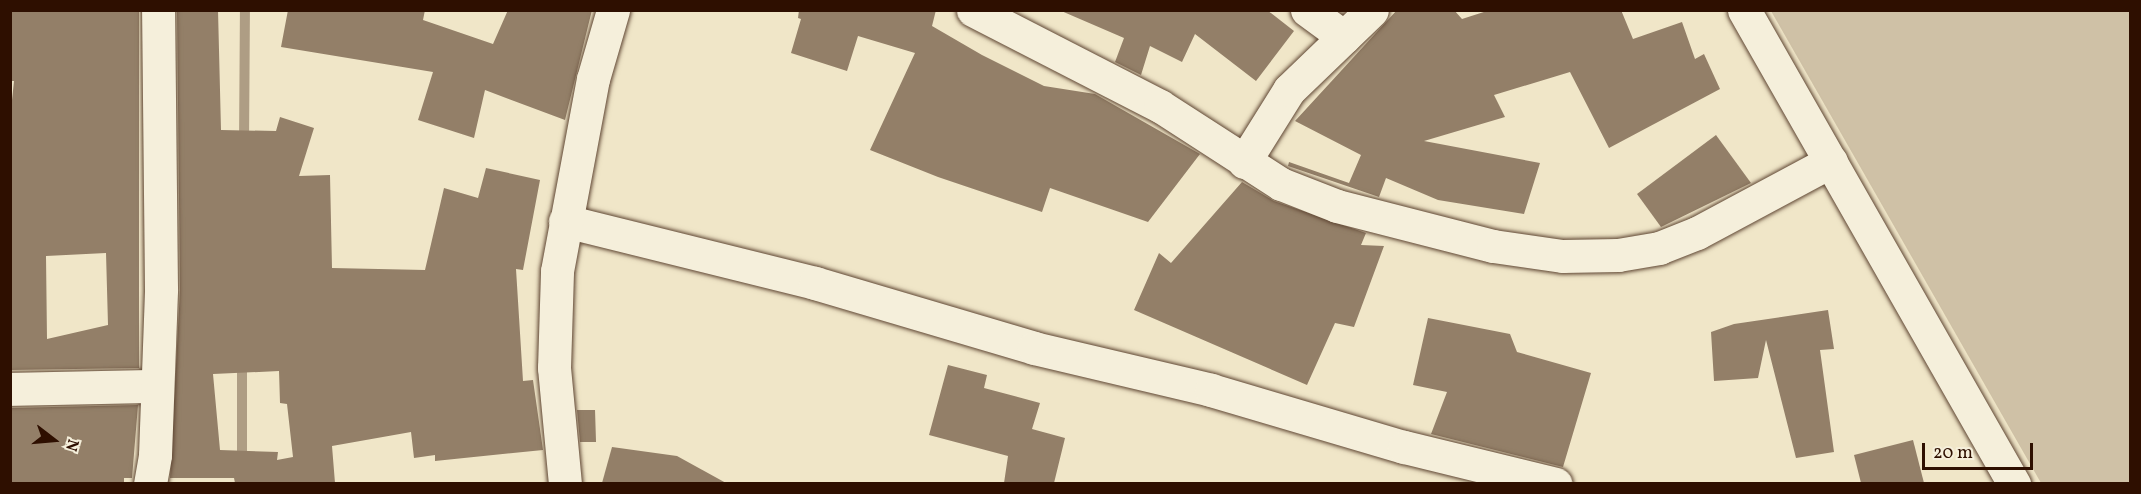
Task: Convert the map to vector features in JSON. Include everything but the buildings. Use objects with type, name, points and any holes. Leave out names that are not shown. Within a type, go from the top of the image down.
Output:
[{"type":"street","points":[[150,483],[155,455],[161,289],[158,10]]},
{"type":"street","points":[[565,483],[554,368],[557,271],[592,79],[613,10]]},
{"type":"street","points":[[973,10],[1160,106],[1281,184],[1337,206],[1493,246],[1562,256],[1617,255],[1659,248],[1697,233],[1831,161]]},
{"type":"street","points":[[1307,10],[1344,37]]},
{"type":"street","points":[[1245,162],[1289,90],[1372,10]]},
{"type":"street","points":[[1744,10],[2014,483]]},
{"type":"street","points":[[565,221],[816,282],[1034,348],[1211,390],[1404,447],[1556,483]]},
{"type":"street","points":[[10,389],[156,386]]},
{"type":"shaded area","points":[[1771,11],[2130,11],[2130,483],[2041,483]]},
{"type":"waterway","points":[[244,144],[245,10]]},
{"type":"waterway","points":[[242,361],[242,484]]}]
